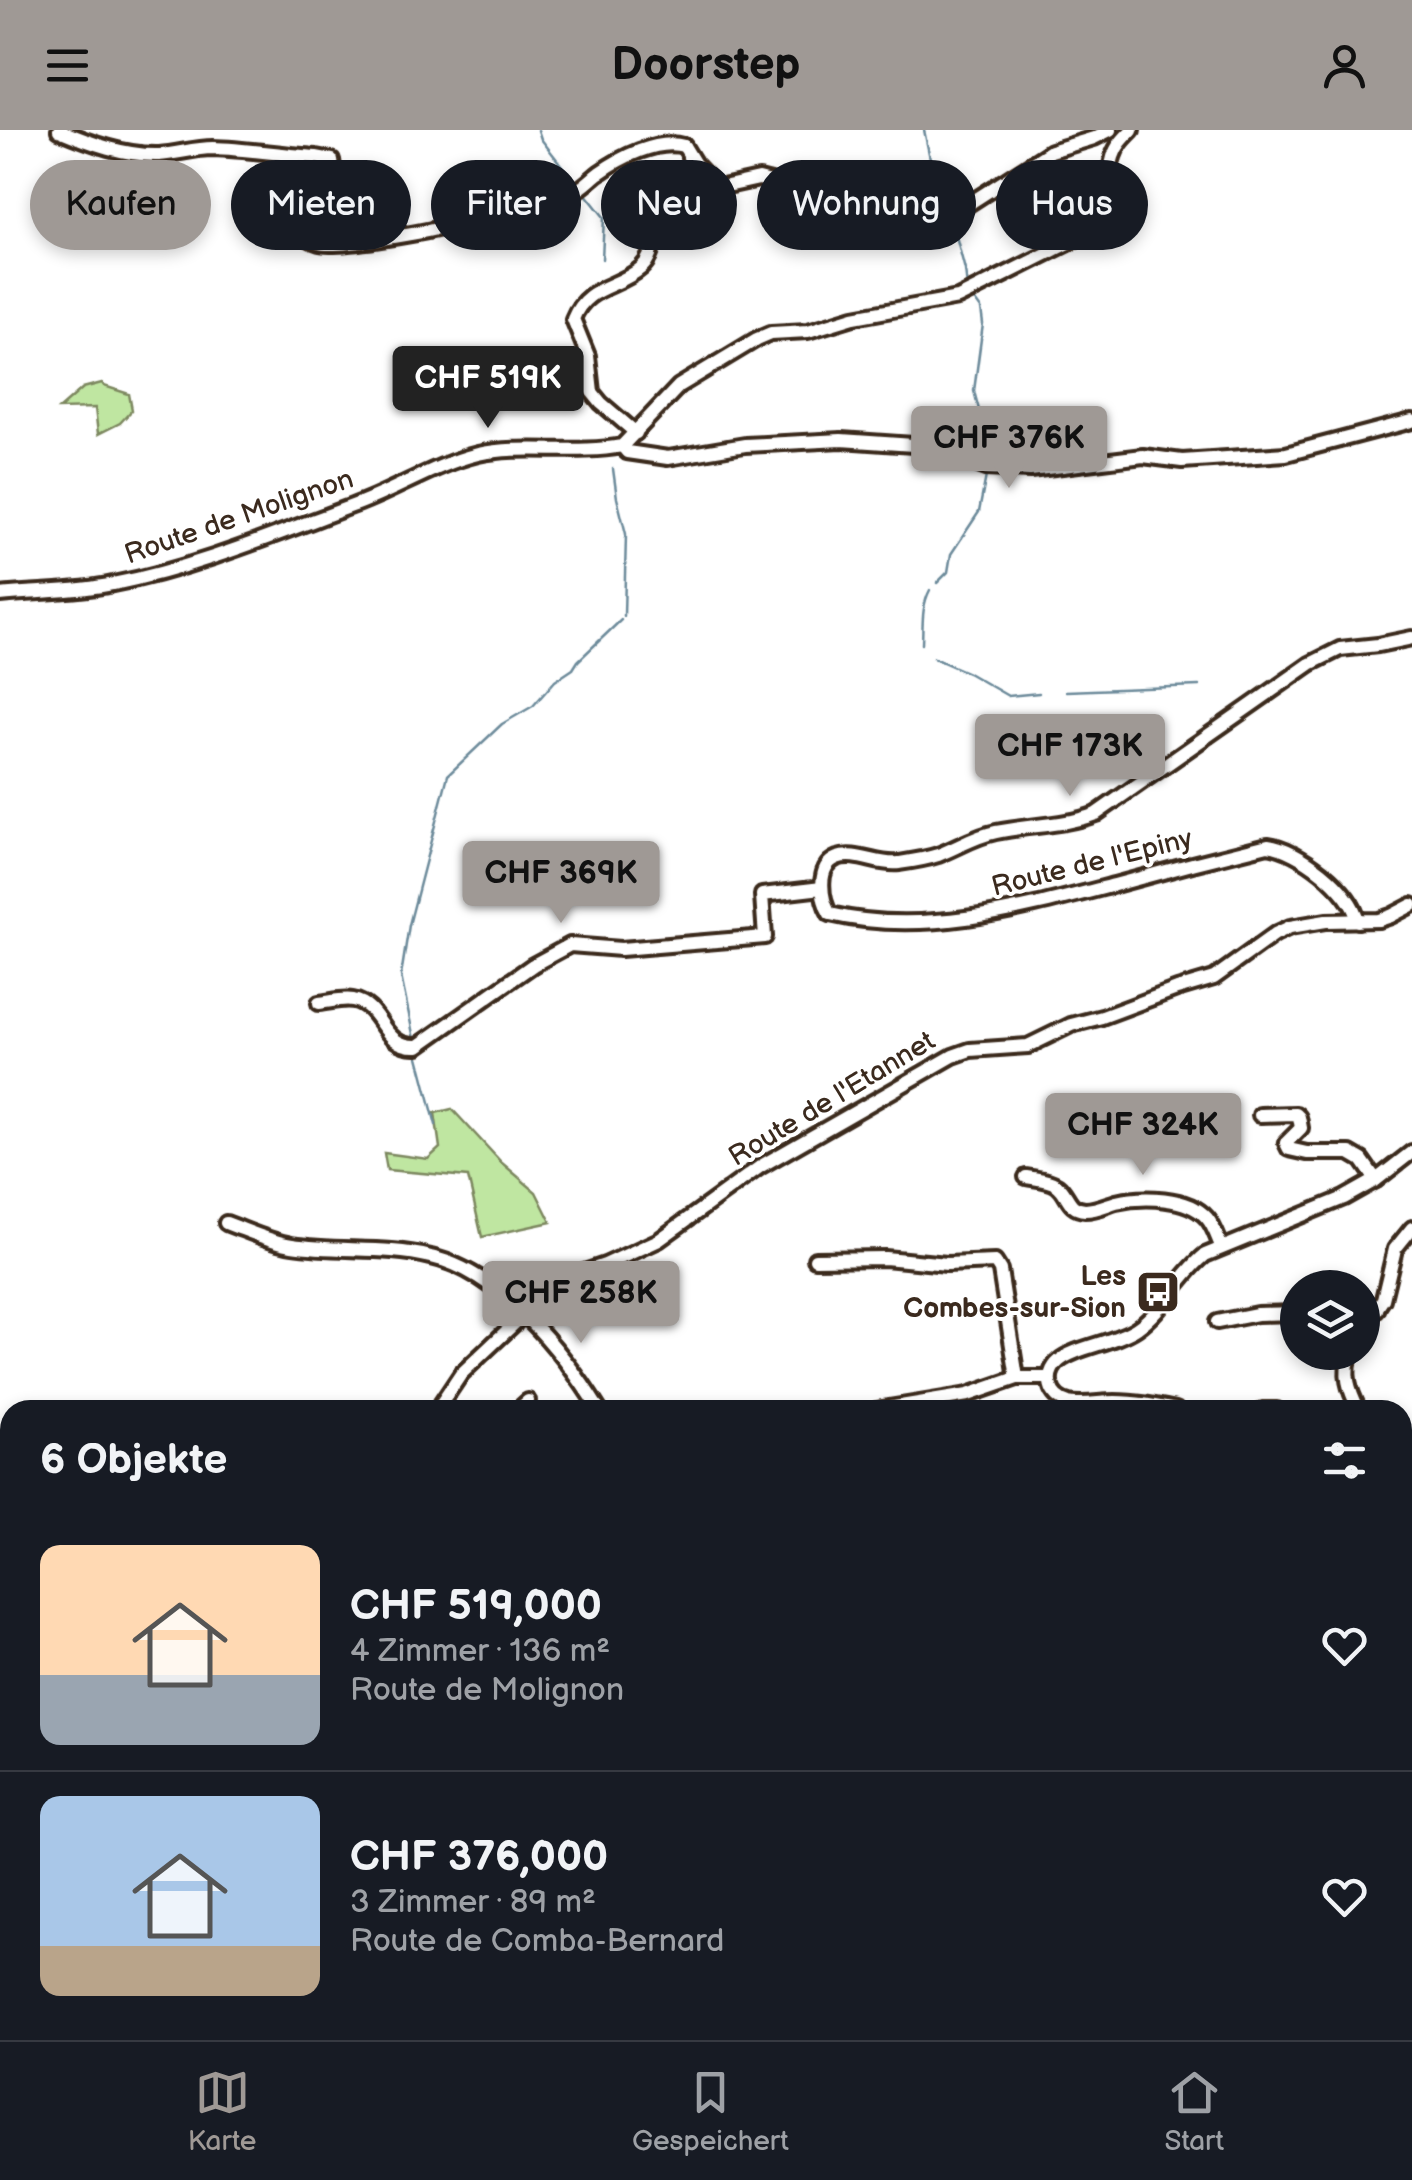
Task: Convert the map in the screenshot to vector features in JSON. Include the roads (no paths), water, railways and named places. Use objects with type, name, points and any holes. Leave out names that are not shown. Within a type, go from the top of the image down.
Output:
[{"type":"street","points":[[59,130],[89,143],[146,155],[216,148],[332,160],[331,174],[282,202],[280,210],[281,218],[290,227],[321,244],[442,228],[484,212],[535,203],[576,191],[602,170],[630,156],[676,143],[684,146],[718,188],[758,179],[770,182],[794,210],[836,228],[967,205],[1052,151],[1110,130]]},
{"type":"street","points":[[622,446],[679,386],[772,332],[808,331],[854,316],[935,304],[970,294],[1076,240],[1098,224],[1110,198],[1113,156],[1132,130]]},
{"type":"street","points":[[636,433],[592,392],[588,356],[574,319],[586,297],[640,270],[650,258],[660,218],[687,187],[692,174],[684,146]]},
{"type":"street","name":"Route de Molignon","points":[[0,596],[105,586],[232,550],[483,453],[622,446],[628,452],[668,458],[746,445],[859,441],[928,446],[986,468],[1030,470],[1143,456],[1182,462],[1286,454],[1412,421]]},
{"type":"street","points":[[320,1003],[361,1003],[394,1041],[406,1047],[418,1046],[532,965],[570,945],[621,948],[765,937],[762,895],[822,888],[827,867],[836,858],[896,864],[936,855],[993,832],[1096,814],[1297,672],[1333,651],[1412,638]]},
{"type":"street","name":"Route de l'Epiny","points":[[822,888],[830,914],[852,919],[924,922],[974,918],[1268,845],[1291,851],[1321,873],[1352,904],[1358,921]]},
{"type":"street","name":"Route de l'Etannet","points":[[443,1400],[460,1374],[510,1328],[538,1290],[659,1240],[761,1166],[953,1056],[970,1050],[1028,1046],[1071,1025],[1214,978],[1290,927],[1326,921],[1378,920],[1412,904]]},
{"type":"street","points":[[1260,1115],[1296,1114],[1300,1128],[1288,1139],[1288,1149],[1350,1153],[1362,1160],[1376,1180]]},
{"type":"street","points":[[1064,1400],[1054,1394],[1049,1378],[1062,1358],[1124,1335],[1141,1324],[1194,1264],[1221,1246],[1336,1202],[1376,1180],[1412,1152]]},
{"type":"street","points":[[1026,1177],[1054,1184],[1070,1204],[1080,1209],[1132,1200],[1186,1204],[1208,1218],[1221,1246]]},
{"type":"street","points":[[226,1223],[292,1244],[435,1257],[489,1283],[512,1301],[568,1362],[593,1400]]},
{"type":"street","points":[[1380,1306],[1395,1249],[1412,1228]]},
{"type":"street","points":[[815,1259],[995,1262],[1000,1270],[1017,1378]]},
{"type":"street","points":[[1217,1322],[1280,1313]]},
{"type":"street","points":[[1347,1370],[1355,1400]]},
{"type":"street","points":[[947,1400],[1017,1378],[1049,1378]]},
{"type":"waterway","points":[[538,130],[557,160]]},
{"type":"waterway","points":[[924,130],[930,160]]},
{"type":"waterway","points":[[585,193],[604,217],[602,259]]},
{"type":"waterway","points":[[960,250],[967,287]]},
{"type":"waterway","points":[[973,298],[981,309],[983,324],[974,391],[988,465]]},
{"type":"waterway","points":[[613,469],[626,534],[624,616]]},
{"type":"waterway","points":[[937,583],[948,572],[951,554],[979,512],[986,476]]},
{"type":"waterway","points":[[922,644],[924,610],[930,590]]},
{"type":"waterway","points":[[414,1039],[401,976],[409,925],[448,775],[502,724],[533,706],[621,620]]},
{"type":"waterway","points":[[934,658],[1008,696],[1039,693]]},
{"type":"waterway","points":[[1066,691],[1199,686]]},
{"type":"waterway","points":[[417,1053],[436,1125]]},
{"type":"place","name":"Les Combes-sur-Sion","points":[[1158,1292]]}]
